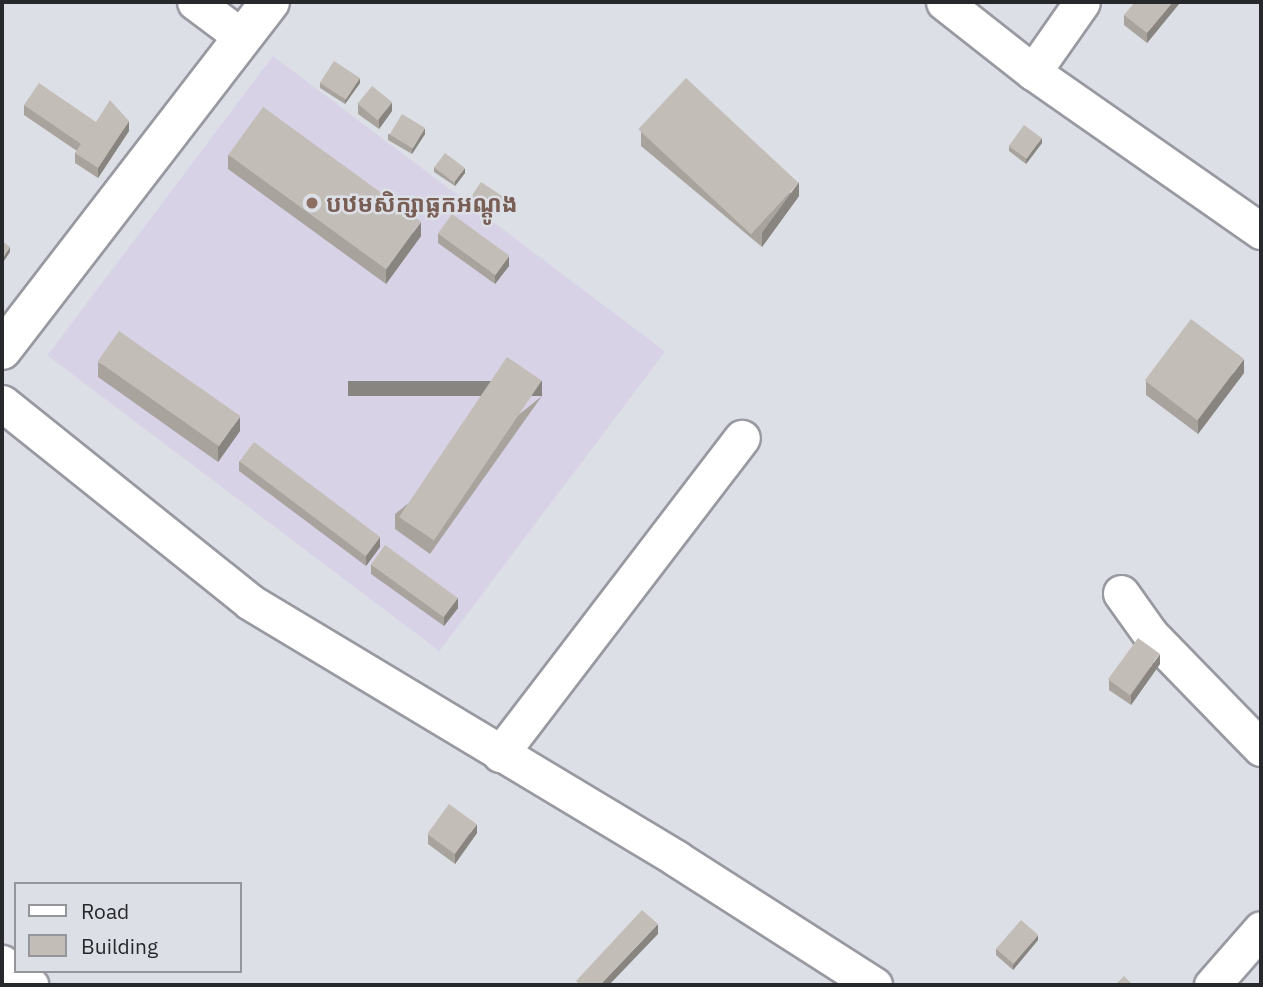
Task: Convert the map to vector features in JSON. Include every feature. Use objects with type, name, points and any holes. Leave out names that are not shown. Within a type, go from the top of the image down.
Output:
[{"type":"street","points":[[195,2],[242,37]]},
{"type":"street","points":[[2,350],[270,2]]},
{"type":"street","points":[[944,2],[1033,72],[1261,230]]},
{"type":"street","points":[[1033,72],[1082,2]]},
{"type":"street","points":[[2,403],[250,602],[874,985]]},
{"type":"street","points":[[500,754],[743,438]]},
{"type":"street","points":[[1121,593],[1151,635],[1261,748]]},
{"type":"street","points":[[1212,985],[1261,929]]},
{"type":"street","points":[[15,973],[30,985]]},
{"type":"shaded area","name":"បឋមសិក្សាធ្លកអណ្តូង","points":[[273,56],[665,351],[439,651],[47,355]]},
{"type":"building","points":[[1135,2],[1173,2],[1147,33],[1124,15]]},
{"type":"building","points":[[334,61],[360,78],[346,100],[320,83]]},
{"type":"building","points":[[686,78],[799,183],[751,234],[638,129]]},
{"type":"building","points":[[39,83],[96,122],[110,100],[129,121],[98,168],[75,153],[81,144],[24,105]]},
{"type":"building","points":[[372,86],[392,102],[378,120],[358,104]]},
{"type":"building","points":[[263,107],[421,222],[386,269],[228,155]]},
{"type":"building","points":[[402,114],[425,128],[413,148],[390,135]]},
{"type":"building","points":[[1024,125],[1042,138],[1027,159],[1009,146]]},
{"type":"building","points":[[445,153],[465,168],[454,182],[434,167]]},
{"type":"building","points":[[481,182],[503,197],[494,211],[471,196]]},
{"type":"building","points":[[452,214],[509,256],[495,275],[438,233]]},
{"type":"building","points":[[2,241],[10,247],[2,259]]},
{"type":"building","points":[[1191,319],[1244,359],[1197,420],[1145,380]]},
{"type":"building","points":[[119,331],[240,416],[219,446],[98,361]]},
{"type":"building","points":[[507,357],[542,380],[434,540],[399,517]]},
{"type":"building","points":[[254,442],[380,537],[366,556],[240,461]]},
{"type":"building","points":[[385,545],[458,598],[444,617],[371,564]]},
{"type":"building","points":[[1138,638],[1160,654],[1130,695],[1108,679]]},
{"type":"building","points":[[449,804],[477,824],[455,854],[427,834]]},
{"type":"building","points":[[642,910],[658,924],[600,985],[580,985],[576,981]]},
{"type":"building","points":[[1021,920],[1038,935],[1013,964],[996,949]]},
{"type":"building","points":[[1124,976],[1133,985],[1115,985]]},
{"type":"place","name":"បឋមសិក្សាធ្លកអណ្តូង","points":[[312,203]]}]
